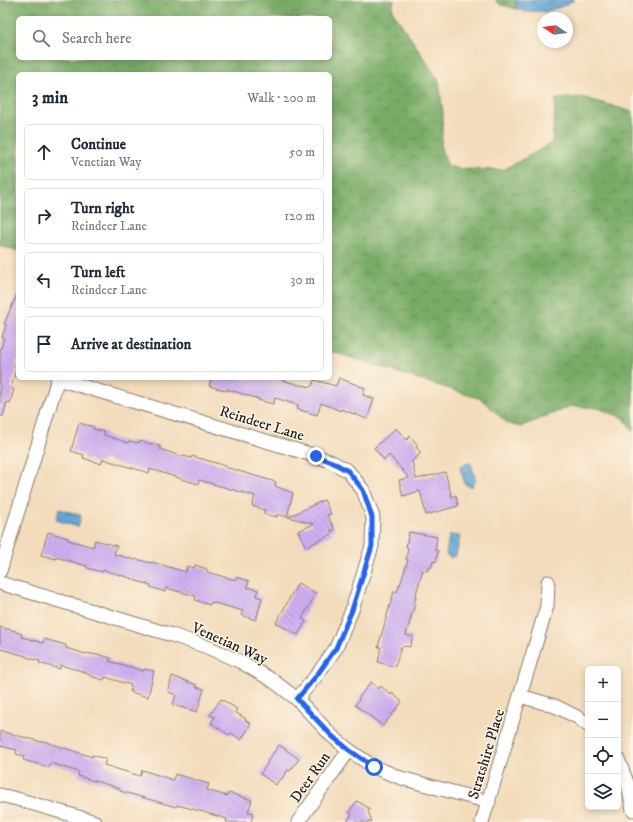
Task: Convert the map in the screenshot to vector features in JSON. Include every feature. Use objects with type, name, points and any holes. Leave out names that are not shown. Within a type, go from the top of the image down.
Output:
[{"type":"street","points":[[0,571],[58,380]]},
{"type":"street","name":"Reindeer Lane","points":[[61,380],[316,456],[332,462],[348,471],[363,490],[372,517],[372,546],[352,610],[336,648],[317,675],[297,699]]},
{"type":"street","name":"Stratshire Place","points":[[482,822],[547,606],[548,582]]},
{"type":"street","name":"Venetian Way","points":[[0,583],[165,633],[207,647],[241,662],[272,680],[297,699],[332,736],[374,767],[401,778],[488,802]]},
{"type":"street","points":[[520,696],[555,706],[579,718],[585,723]]},
{"type":"street","name":"Deer Run","points":[[298,822],[349,750]]},
{"type":"street","points":[[621,767],[628,785],[633,810]]},
{"type":"street","points":[[0,795],[95,822]]},
{"type":"green space","points":[[0,0],[394,0],[392,10],[439,81],[443,114],[441,149],[448,166],[461,169],[503,170],[552,143],[556,99],[582,97],[633,112],[633,432],[624,418],[598,408],[571,406],[520,427],[507,423],[481,399],[332,352],[332,72],[16,72],[16,250],[0,245]]},
{"type":"green space","points":[[495,0],[515,0],[517,9],[501,5]]},
{"type":"water","points":[[515,0],[574,0],[563,6],[545,12],[526,12],[517,9]]},
{"type":"water","points":[[468,463],[471,464],[476,481],[472,484],[473,486],[470,487],[470,485],[468,486],[465,484],[460,468],[462,465]]},
{"type":"water","points":[[59,509],[81,515],[78,527],[56,520]]},
{"type":"water","points":[[449,536],[460,537],[456,556],[452,558],[446,554]]},
{"type":"building","points":[[16,297],[16,370],[11,388],[14,389],[10,403],[7,402],[3,416],[0,416],[0,351],[6,325],[4,324]]},
{"type":"building","points":[[339,378],[365,388],[363,395],[374,399],[367,419],[321,403],[317,415],[297,409],[298,405],[275,398],[273,404],[227,389],[227,391],[209,386],[211,380],[282,380],[310,387],[312,386],[314,380],[336,386]]},
{"type":"building","points":[[79,423],[94,427],[93,429],[105,432],[104,435],[128,443],[129,441],[139,443],[140,441],[160,446],[160,449],[183,457],[191,458],[192,456],[276,482],[275,486],[293,493],[287,517],[277,514],[277,517],[264,514],[265,510],[252,506],[255,496],[199,480],[198,484],[150,469],[149,473],[103,459],[101,464],[83,458],[84,455],[71,451]]},
{"type":"building","points":[[396,428],[407,440],[410,436],[418,445],[416,447],[421,453],[412,461],[416,479],[445,472],[452,497],[456,495],[458,506],[426,515],[420,491],[403,496],[399,480],[409,478],[389,455],[384,460],[374,448]]},
{"type":"building","points":[[324,500],[331,514],[327,515],[335,530],[331,530],[332,534],[306,547],[298,531],[314,524],[288,517]]},
{"type":"building","points":[[48,532],[68,538],[68,540],[93,547],[95,540],[117,546],[114,554],[135,560],[152,562],[186,572],[187,566],[194,568],[195,565],[207,569],[207,572],[236,580],[237,577],[249,581],[247,587],[258,590],[256,596],[262,598],[256,620],[241,615],[243,611],[211,602],[210,605],[195,600],[196,596],[166,588],[165,592],[150,587],[151,585],[136,581],[137,580],[103,570],[102,572],[87,568],[87,566],[56,557],[56,559],[41,555]]},
{"type":"building","points":[[409,532],[437,537],[435,550],[438,551],[436,562],[433,561],[431,568],[428,568],[427,571],[423,570],[406,635],[413,637],[410,647],[401,647],[395,667],[378,662],[381,647],[378,647],[394,591],[397,592],[408,560],[406,559],[408,548],[406,547]]},
{"type":"building","points":[[298,583],[316,593],[302,619],[306,621],[298,635],[276,623]]},
{"type":"building","points":[[0,627],[16,631],[22,634],[22,637],[43,643],[44,639],[66,645],[66,648],[86,654],[97,654],[111,658],[109,661],[144,671],[144,669],[154,671],[148,697],[130,692],[131,685],[105,677],[104,680],[90,676],[85,672],[60,665],[60,669],[39,663],[40,661],[26,656],[0,649]]},
{"type":"building","points":[[172,676],[204,689],[197,712],[173,705],[176,695],[168,692]]},
{"type":"building","points":[[371,682],[379,689],[381,686],[391,695],[392,693],[402,702],[383,726],[355,705]]},
{"type":"building","points":[[221,699],[237,709],[235,712],[251,724],[241,740],[231,733],[229,735],[211,723],[215,717],[210,715]]},
{"type":"building","points":[[0,731],[42,742],[43,741],[92,757],[92,755],[106,759],[104,765],[140,776],[142,770],[173,780],[175,774],[209,784],[207,790],[227,796],[229,793],[252,800],[248,812],[254,813],[251,822],[226,822],[227,819],[200,811],[177,805],[176,807],[120,791],[120,789],[112,786],[78,776],[79,772],[50,763],[49,767],[23,760],[24,756],[16,754],[17,750],[0,746]]},
{"type":"building","points":[[279,745],[299,759],[290,771],[288,770],[276,785],[260,774]]},
{"type":"building","points":[[357,801],[370,809],[368,811],[372,822],[347,822],[352,814],[349,812]]},
{"type":"route","points":[[316,456],[332,462],[348,471],[363,490],[372,517],[372,546],[352,610],[336,648],[317,675],[297,699],[332,736],[374,767]]}]
